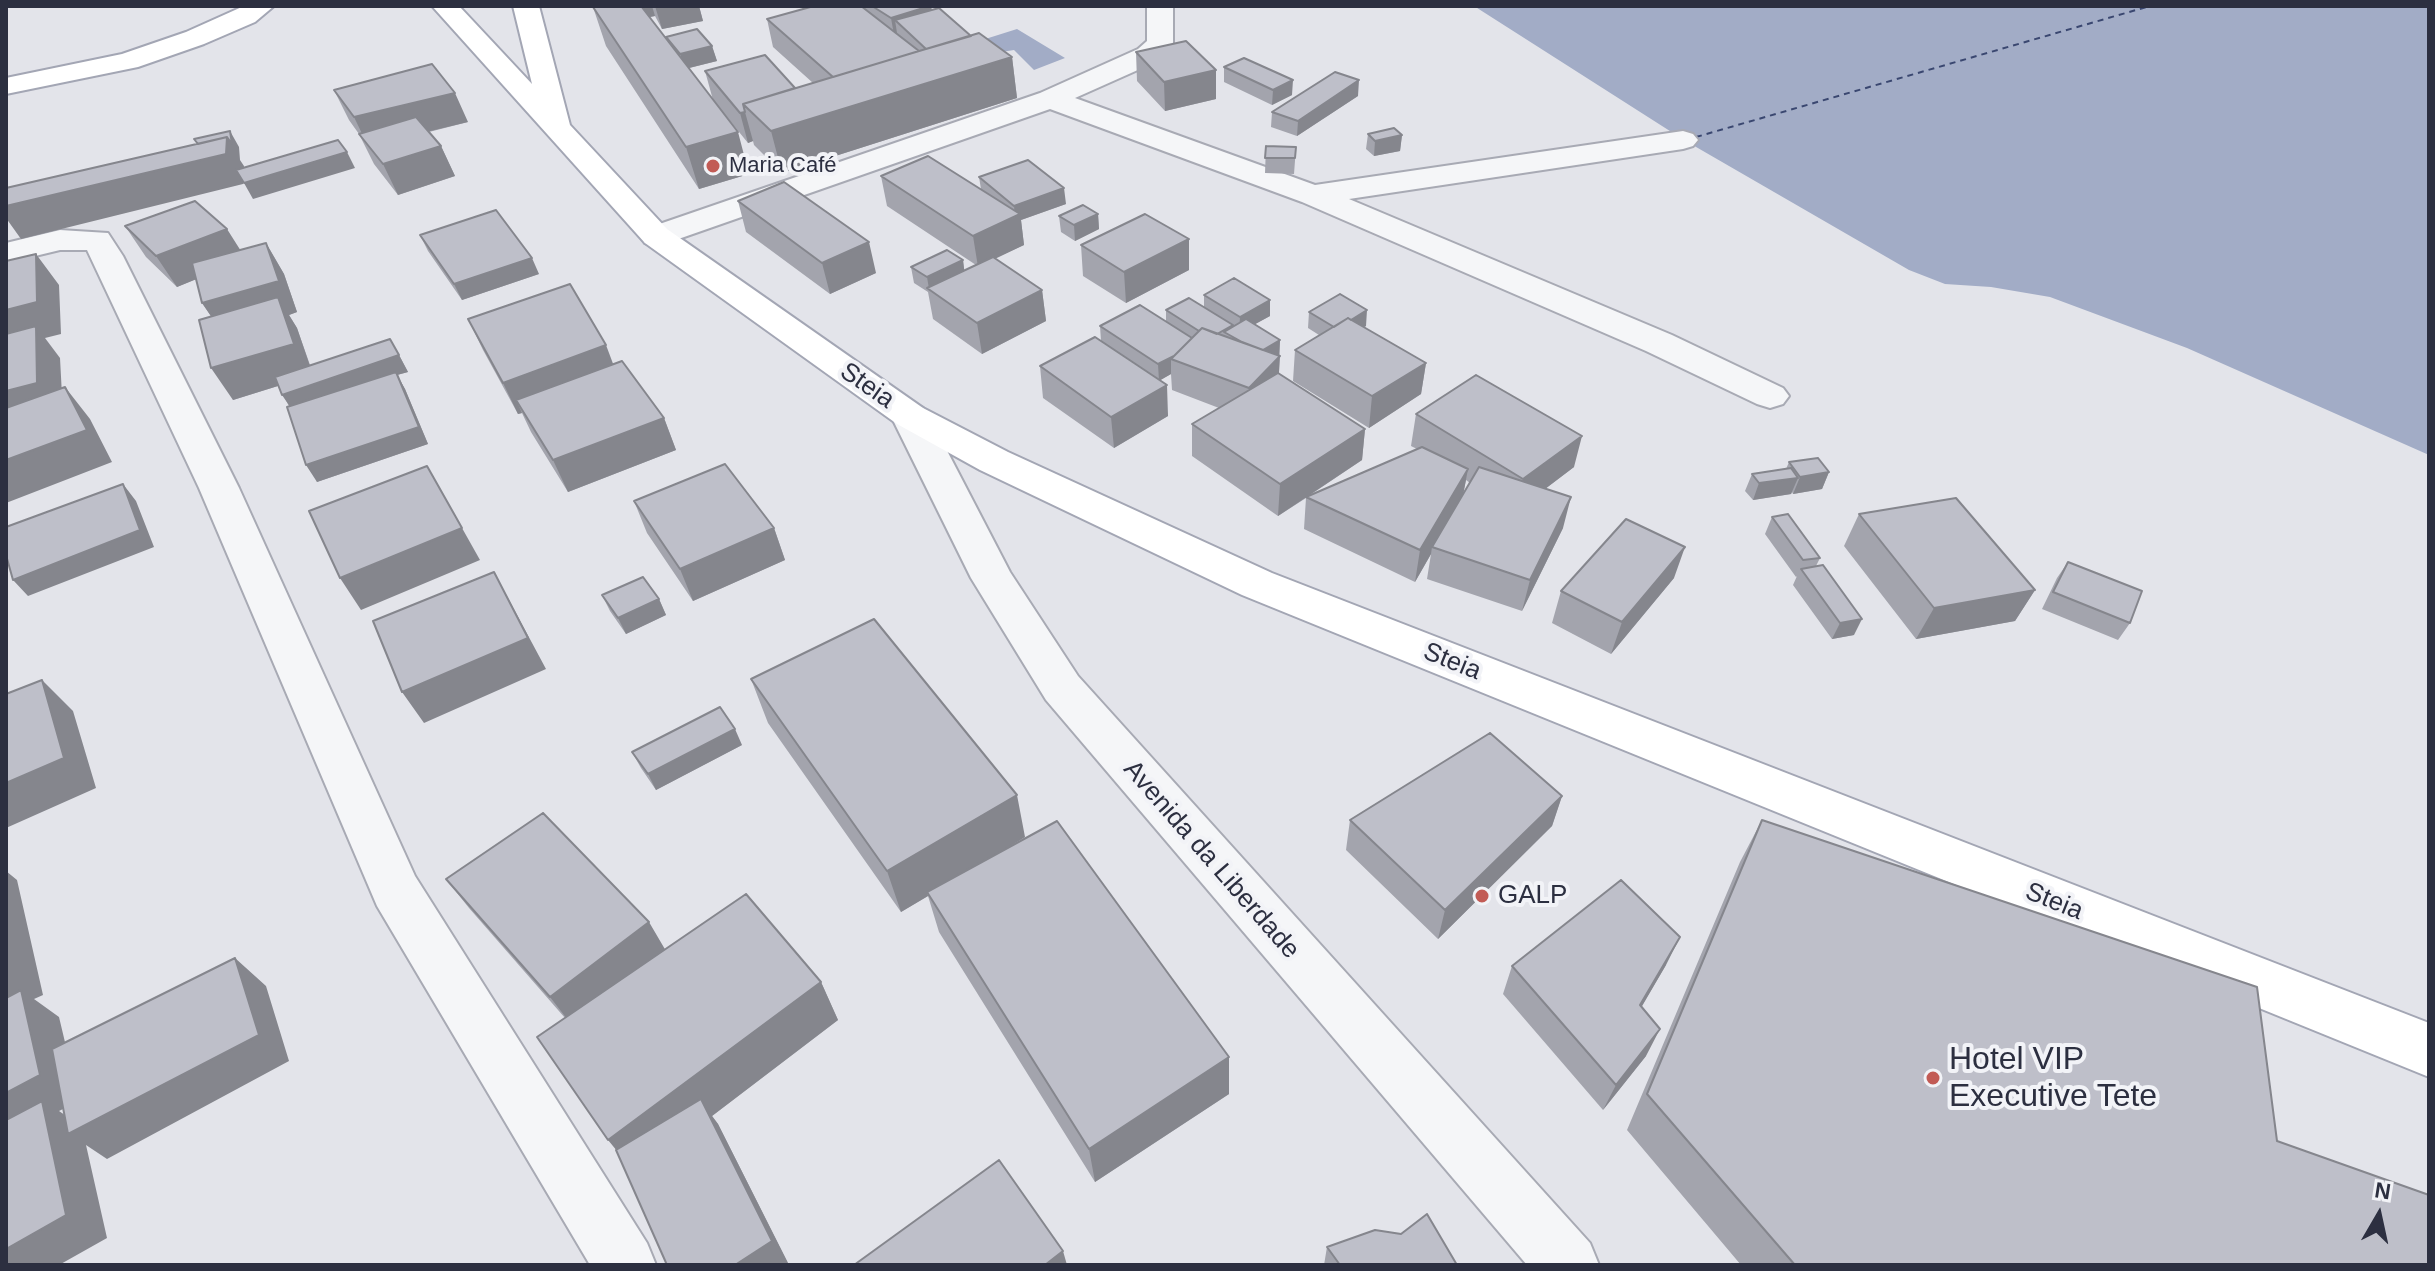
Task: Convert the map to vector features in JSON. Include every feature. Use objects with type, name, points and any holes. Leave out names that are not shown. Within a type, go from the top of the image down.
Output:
[{"type":"main road","points":[[6,86],[128,61],[195,38],[246,16],[261,6]]},
{"type":"main road","name":"Steia","points":[[445,6],[656,236],[910,416],[994,461],[1257,584],[2429,1050]]},
{"type":"main road","points":[[526,6],[558,130]]},
{"type":"street","points":[[656,236],[1050,99],[1148,55],[1160,43],[1160,6]]},
{"type":"street","points":[[1050,99],[1313,195],[1646,337],[1770,396]]},
{"type":"street","points":[[1313,195],[1683,140]]},
{"type":"street","points":[[6,253],[60,240],[97,240],[107,256],[219,488],[395,890],[625,1265]]},
{"type":"street","name":"Avenida da Liberdade","points":[[910,416],[992,578],[1062,688],[1568,1265]]},
{"type":"water","points":[[1474,6],[2429,6],[2429,455],[2187,348],[2050,297],[1991,287],[1945,284],[1909,270],[1684,140]]},
{"type":"water","points":[[1017,29],[1065,58],[1034,70],[1014,50],[995,53],[979,41]]},
{"type":"building","points":[[641,6],[738,132],[686,147],[593,7]]},
{"type":"building","points":[[814,6],[861,6],[919,51],[833,77],[767,19]]},
{"type":"building","points":[[872,6],[930,6],[891,18]]},
{"type":"building","points":[[939,8],[971,36],[926,49],[895,20]]},
{"type":"building","points":[[697,29],[712,46],[680,54],[666,37]]},
{"type":"building","points":[[979,33],[1012,57],[771,131],[743,104]]},
{"type":"building","points":[[1186,41],[1216,70],[1164,82],[1136,52]]},
{"type":"building","points":[[765,55],[795,88],[743,104],[745,112],[740,113],[705,71]]},
{"type":"building","points":[[1244,58],[1293,80],[1273,90],[1224,67]]},
{"type":"building","points":[[432,64],[455,93],[354,117],[334,90]]},
{"type":"building","points":[[1335,72],[1359,80],[1298,121],[1272,112]]},
{"type":"building","points":[[416,117],[441,146],[383,164],[359,134]]},
{"type":"building","points":[[1394,128],[1402,135],[1375,141],[1368,134]]},
{"type":"building","points":[[230,131],[232,144],[227,137],[198,144],[194,139]]},
{"type":"building","points":[[227,137],[226,154],[6,206],[6,188]]},
{"type":"building","points":[[338,140],[347,152],[244,183],[236,170]]},
{"type":"building","points":[[1266,146],[1296,147],[1295,158],[1265,158]]},
{"type":"building","points":[[928,156],[1020,214],[973,236],[881,176]]},
{"type":"building","points":[[1028,160],[1064,188],[1014,206],[979,177]]},
{"type":"building","points":[[784,182],[869,242],[822,263],[738,201]]},
{"type":"building","points":[[195,201],[227,229],[156,256],[125,226]]},
{"type":"building","points":[[1083,205],[1098,214],[1074,225],[1059,216]]},
{"type":"building","points":[[496,210],[532,258],[454,284],[420,235]]},
{"type":"building","points":[[1145,214],[1189,239],[1124,272],[1081,245]]},
{"type":"building","points":[[266,243],[279,281],[202,303],[192,263]]},
{"type":"building","points":[[947,250],[963,260],[927,277],[911,267]]},
{"type":"building","points":[[36,254],[37,302],[6,310],[6,261]]},
{"type":"building","points":[[993,257],[1042,290],[977,323],[927,288]]},
{"type":"building","points":[[1234,278],[1270,300],[1240,317],[1204,295]]},
{"type":"building","points":[[570,284],[606,345],[503,383],[468,319]]},
{"type":"building","points":[[1340,294],[1367,310],[1334,327],[1309,312]]},
{"type":"building","points":[[278,297],[294,344],[211,368],[199,320]]},
{"type":"building","points":[[1189,298],[1233,325],[1217,334],[1202,328],[1199,331],[1166,310]]},
{"type":"building","points":[[1140,305],[1192,338],[1174,356],[1158,364],[1100,326]]},
{"type":"building","points":[[1348,318],[1426,363],[1372,396],[1295,350]]},
{"type":"building","points":[[1246,319],[1280,340],[1263,350],[1224,332]]},
{"type":"building","points":[[36,326],[37,383],[6,391],[6,334]]},
{"type":"building","points":[[1202,328],[1280,356],[1249,388],[1171,359]]},
{"type":"building","points":[[1095,337],[1167,385],[1111,417],[1040,366]]},
{"type":"building","points":[[390,339],[399,355],[282,395],[275,377]]},
{"type":"building","points":[[622,361],[664,418],[553,460],[516,400]]},
{"type":"building","points":[[396,372],[419,427],[306,465],[287,407]]},
{"type":"building","points":[[1278,373],[1365,429],[1280,484],[1192,424]]},
{"type":"building","points":[[1476,375],[1582,436],[1523,479],[1416,414]]},
{"type":"building","points":[[65,387],[87,430],[6,460],[6,408]]},
{"type":"building","points":[[1422,447],[1468,469],[1420,550],[1306,497]]},
{"type":"building","points":[[1818,458],[1829,472],[1800,477],[1789,462]]},
{"type":"building","points":[[725,464],[774,528],[680,569],[634,501]]},
{"type":"building","points":[[427,466],[462,528],[340,578],[309,511]]},
{"type":"building","points":[[1479,467],[1571,497],[1530,580],[1432,547]]},
{"type":"building","points":[[1791,468],[1798,478],[1759,483],[1752,474]]},
{"type":"building","points":[[123,484],[140,530],[13,580],[6,555],[6,527]]},
{"type":"building","points":[[1956,498],[2035,590],[1934,608],[1859,514]]},
{"type":"building","points":[[1788,514],[1820,558],[1803,560],[1772,517]]},
{"type":"building","points":[[1626,519],[1685,547],[1622,622],[1561,591]]},
{"type":"building","points":[[2068,562],[2142,591],[2130,623],[2053,592]]},
{"type":"building","points":[[1823,565],[1862,619],[1840,623],[1801,569]]},
{"type":"building","points":[[494,572],[528,638],[402,692],[373,621]]},
{"type":"building","points":[[643,577],[659,599],[618,618],[602,595]]},
{"type":"building","points":[[874,619],[1017,795],[887,871],[751,679]]},
{"type":"building","points":[[42,680],[64,758],[6,783],[6,694]]},
{"type":"building","points":[[720,707],[735,729],[648,774],[632,752]]},
{"type":"building","points":[[1490,733],[1562,796],[1445,910],[1350,820]]},
{"type":"building","points":[[543,813],[649,922],[550,997],[446,879]]},
{"type":"building","name":"Hotel VIP Executive Tete","points":[[1762,820],[2257,987],[2277,1141],[2429,1195],[2429,1265],[1795,1265],[1647,1094]]},
{"type":"building","points":[[1057,821],[1229,1057],[1089,1149],[927,892]]},
{"type":"building","points":[[1621,880],[1680,937],[1640,1005],[1660,1029],[1616,1085],[1512,966]]},
{"type":"building","points":[[746,894],[821,982],[608,1140],[537,1037]]},
{"type":"building","points":[[235,958],[259,1035],[68,1134],[52,1049]]},
{"type":"building","points":[[21,990],[40,1075],[6,1093],[6,998]]},
{"type":"building","points":[[701,1099],[772,1241],[735,1265],[667,1265],[616,1150]]},
{"type":"building","points":[[42,1101],[66,1215],[6,1249],[6,1120]]},
{"type":"building","points":[[999,1160],[1063,1251],[1045,1265],[854,1265]]},
{"type":"building","points":[[1427,1214],[1457,1265],[1340,1265],[1327,1247],[1375,1230],[1401,1234]]},
{"type":"ferry route","points":[[1696,137],[2150,6]]},
{"type":"place","name":"Maria Café","points":[[713,166]]},
{"type":"place","name":"GALP","points":[[1482,896]]},
{"type":"place","name":"Hotel VIP Executive Tete","points":[[1933,1078]]}]
